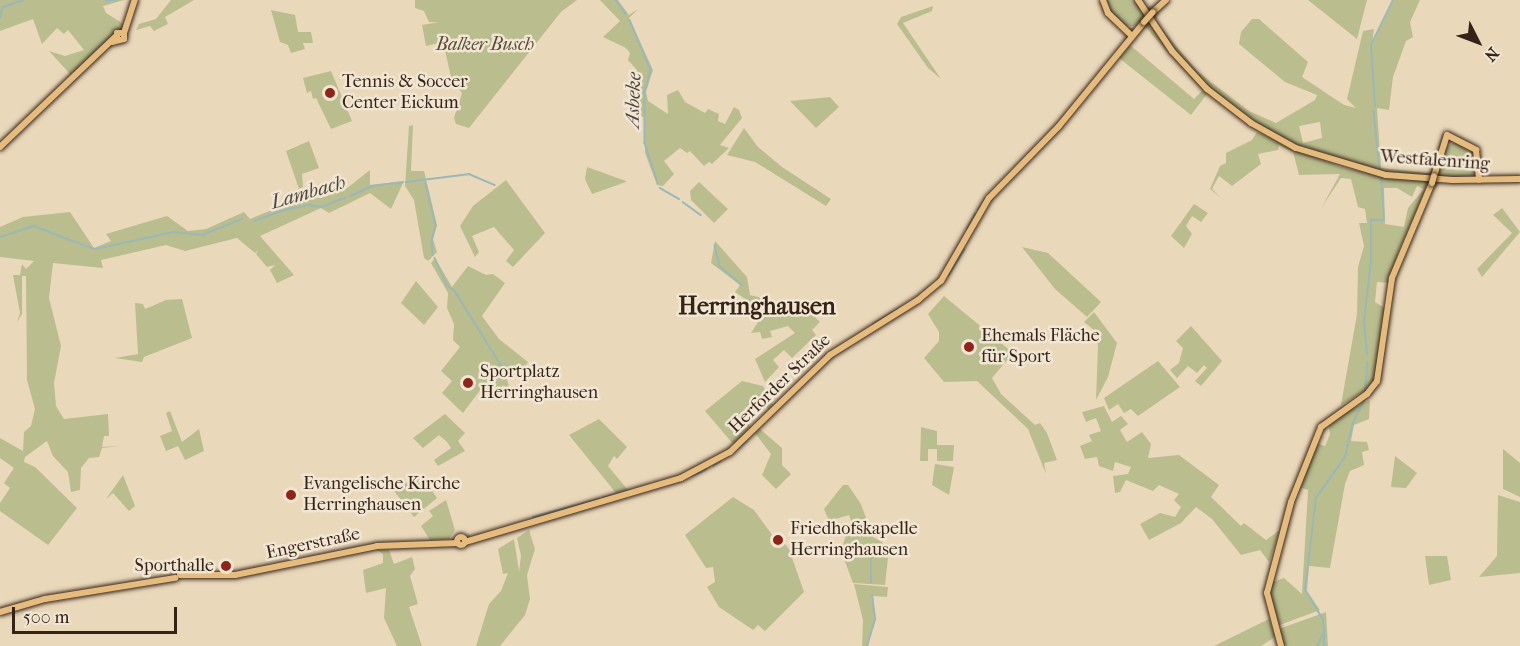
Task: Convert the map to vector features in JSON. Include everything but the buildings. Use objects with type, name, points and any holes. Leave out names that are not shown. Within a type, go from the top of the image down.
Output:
[{"type":"main road","points":[[0,147],[120,35],[130,20],[135,0]]},
{"type":"main road","points":[[1103,0],[1111,16],[1132,36]]},
{"type":"main road","name":"Westfalenring","points":[[1139,0],[1145,22],[1202,84],[1262,130],[1313,155],[1358,169],[1398,176],[1478,180],[1520,179]]},
{"type":"main road","name":"Herforder Straße","points":[[560,512],[669,481],[717,461],[743,441],[836,350],[930,291],[955,262],[989,198],[1059,126],[1132,36],[1166,0]]},
{"type":"main road","points":[[1111,16],[1132,36]]},
{"type":"main road","points":[[1127,29],[1145,22]]},
{"type":"main road","points":[[1446,136],[1465,142]]},
{"type":"main road","points":[[1446,136],[1465,142],[1476,150],[1480,172],[1478,180]]},
{"type":"main road","points":[[1281,646],[1267,592],[1291,502],[1321,427],[1365,396],[1379,375],[1397,262],[1433,179],[1446,136]]},
{"type":"main road","points":[[1442,149],[1455,140]]},
{"type":"main road","points":[[1478,164],[1478,180]]},
{"type":"main road","points":[[1480,172],[1492,180]]},
{"type":"main road","name":"Engerstraße","points":[[0,612],[45,599],[177,576],[241,574],[377,546],[461,541],[560,512]]},
{"type":"green space","points":[[0,0],[124,0],[103,6],[106,13],[125,25],[71,75],[49,51],[65,56],[84,50],[68,30],[64,34],[57,28],[42,44],[33,19],[0,31]]},
{"type":"green space","points":[[171,0],[194,0],[165,17],[168,24],[154,31],[150,26],[136,30],[139,24],[156,19]]},
{"type":"green space","name":"Balker Busch","points":[[415,0],[577,0],[561,12],[469,128],[456,124],[454,118],[462,93],[452,81],[443,42],[426,46],[422,25],[439,22],[429,22],[424,11],[415,8]]},
{"type":"green space","points":[[600,0],[618,0],[629,15],[638,9],[629,18],[653,70],[646,92],[648,101],[668,114],[667,95],[678,90],[685,102],[705,113],[708,109],[719,114],[718,121],[725,124],[734,107],[739,110],[742,118],[720,145],[729,148],[712,164],[709,162],[704,166],[690,151],[687,153],[680,148],[664,161],[674,174],[663,186],[657,185],[645,153],[645,118],[632,112],[637,70],[628,60],[630,53],[626,48],[603,37],[620,21]]},
{"type":"green space","points":[[1106,0],[1136,0],[1146,17],[1135,26],[1127,26],[1109,12]]},
{"type":"green space","points":[[1308,0],[1367,0],[1357,39]]},
{"type":"green space","points":[[1394,0],[1420,0],[1410,22],[1413,37],[1406,41],[1393,77],[1389,110],[1377,108],[1381,168],[1430,173],[1445,126],[1432,177],[1381,171],[1312,152],[1271,133],[1207,86],[1172,49],[1152,17],[1198,72],[1249,111],[1276,123],[1315,100],[1317,95],[1285,82],[1239,44],[1241,32],[1252,19],[1259,19],[1308,62],[1302,77],[1344,105],[1356,108],[1347,99],[1363,31],[1374,29],[1372,44]],"holes":[[[1320,122],[1322,138],[1303,143],[1299,126]]]},
{"type":"green space","points":[[933,6],[932,11],[903,23],[941,79],[928,68],[897,24],[901,17]]},
{"type":"green space","points":[[271,10],[295,15],[298,32],[311,32],[313,43],[303,43],[305,49],[291,53],[288,45],[280,42]]},
{"type":"green space","points":[[1148,20],[1207,94],[1191,115],[1119,58],[1130,45],[1194,99],[1203,90],[1145,26]]},
{"type":"green space","points":[[331,71],[352,121],[331,129],[316,98],[313,99],[311,91],[307,93],[303,78]]},
{"type":"green space","points":[[830,97],[839,107],[816,128],[790,101]]},
{"type":"green space","points":[[413,125],[411,171],[424,171],[437,225],[433,239],[437,252],[428,261],[424,258],[414,200],[405,186],[409,126]]},
{"type":"green space","points":[[744,128],[758,147],[782,167],[831,199],[826,206],[755,162],[727,155]]},
{"type":"green space","points":[[1257,132],[1338,166],[1381,177],[1430,181],[1399,250],[1390,283],[1377,282],[1375,302],[1386,309],[1379,370],[1372,386],[1341,405],[1357,314],[1358,267],[1364,246],[1359,223],[1367,223],[1365,209],[1358,207],[1351,179],[1341,178],[1322,207],[1340,174],[1299,175],[1293,152],[1279,145],[1278,150],[1258,154],[1261,164],[1232,186],[1219,176],[1212,189],[1221,198],[1210,189],[1220,166],[1226,163],[1226,153],[1252,140]],"holes":[[[1417,186],[1424,189],[1408,208],[1404,227],[1385,224],[1384,188],[1397,188],[1412,197]]]},
{"type":"green space","points":[[309,141],[319,168],[302,174],[303,187],[299,189],[286,151]]},
{"type":"green space","points":[[1455,142],[1475,151],[1473,178],[1437,177],[1446,147]]},
{"type":"green space","points":[[587,167],[626,182],[592,194],[585,179]]},
{"type":"green space","points":[[370,170],[370,185],[404,181],[391,209],[370,193],[329,213],[321,208],[260,236],[294,275],[277,283],[270,270],[275,265],[267,267],[256,254],[258,250],[255,253],[237,238],[185,251],[166,245],[101,260],[103,268],[53,263],[49,298],[61,346],[54,383],[56,406],[64,419],[108,414],[109,436],[104,436],[102,447],[121,446],[102,448],[99,457],[89,458],[81,468],[80,490],[71,492],[68,472],[53,456],[47,441],[25,457],[24,462],[35,467],[77,508],[48,545],[0,511],[0,503],[10,488],[4,483],[14,468],[0,458],[0,438],[23,451],[24,432],[31,426],[35,409],[27,380],[26,276],[22,276],[22,314],[17,322],[20,313],[13,275],[20,275],[22,264],[26,269],[34,261],[0,257],[0,227],[23,217],[70,212],[94,248],[111,241],[106,234],[167,216],[188,231],[206,229],[244,212],[250,219],[301,198],[321,198],[346,189]]},
{"type":"green space","points":[[506,180],[545,233],[513,267],[506,261],[514,250],[494,227],[472,236],[479,252],[475,257],[460,226],[473,206]]},
{"type":"green space","points":[[699,182],[728,209],[714,223],[691,200],[690,191]]},
{"type":"green space","points":[[1194,204],[1208,213],[1201,222],[1192,216],[1186,226],[1192,234],[1184,248],[1171,236]]},
{"type":"green space","points":[[1502,208],[1520,232],[1482,277],[1477,269],[1512,233],[1493,215]]},
{"type":"green space","points":[[715,241],[747,277],[750,295],[762,298],[760,309],[735,292],[740,285],[711,263]]},
{"type":"green space","points":[[1022,247],[1048,253],[1101,302],[1087,317],[1055,289]]},
{"type":"green space","points":[[435,258],[452,287],[468,266],[486,275],[493,274],[505,283],[482,316],[499,339],[528,362],[522,372],[504,369],[510,390],[503,385],[496,393],[484,385],[463,413],[442,393],[452,381],[441,371],[460,347],[453,340],[454,324],[447,308],[448,293],[431,263]]},
{"type":"green space","points":[[416,281],[438,307],[424,325],[401,303]]},
{"type":"green space","points":[[944,296],[1013,353],[992,378],[1001,394],[1035,425],[1040,423],[1047,433],[1057,460],[1044,463],[1046,474],[1028,429],[977,381],[944,382],[924,358],[939,341],[939,332],[928,314]]},
{"type":"green space","points":[[182,299],[192,338],[144,357],[142,362],[115,358],[138,354],[135,303],[143,304],[145,309],[166,300]]},
{"type":"green space","points":[[803,305],[820,322],[812,330],[816,335],[792,358],[784,350],[773,360],[779,367],[765,382],[755,359],[795,333],[788,326],[770,331],[772,337],[762,339],[760,332],[751,333],[762,316]]},
{"type":"green space","points":[[1094,312],[1117,343],[1108,377],[1096,400],[1098,346],[1094,330],[1084,322]]},
{"type":"green space","points":[[1191,326],[1222,361],[1201,386],[1195,381],[1207,368],[1204,365],[1197,373],[1188,366],[1177,378],[1170,370],[1179,363],[1183,348],[1176,341]]},
{"type":"green space","points":[[1158,361],[1180,387],[1138,416],[1131,409],[1124,413],[1118,404],[1109,410],[1104,398]]},
{"type":"green space","points":[[742,381],[763,386],[773,405],[769,410],[756,398],[739,415],[752,427],[734,445],[705,411]]},
{"type":"green space","points":[[1370,400],[1369,419],[1354,425],[1351,441],[1367,442],[1369,450],[1362,452],[1364,465],[1350,471],[1345,484],[1330,568],[1309,566],[1307,591],[1320,610],[1277,626],[1270,604],[1270,583],[1284,578],[1302,594],[1308,490],[1299,487],[1315,443],[1325,446],[1330,434],[1328,421]]},
{"type":"green space","points":[[1104,406],[1112,422],[1121,416],[1128,424],[1120,430],[1127,442],[1142,432],[1151,444],[1148,458],[1179,455],[1219,485],[1211,497],[1241,526],[1244,523],[1266,540],[1280,530],[1269,562],[1260,550],[1241,555],[1212,519],[1196,507],[1181,523],[1149,540],[1140,524],[1160,513],[1175,517],[1181,507],[1174,500],[1179,494],[1159,485],[1153,491],[1126,480],[1120,492],[1115,493],[1113,476],[1128,474],[1131,467],[1115,462],[1113,471],[1099,466],[1097,457],[1085,459],[1080,446],[1092,441],[1089,435],[1101,431],[1096,418],[1086,422],[1082,412]]},
{"type":"green space","points":[[170,411],[182,442],[199,429],[204,451],[185,460],[178,446],[166,451],[160,436],[172,431],[166,413]]},
{"type":"green space","points":[[445,414],[465,433],[458,441],[465,451],[438,466],[434,460],[451,448],[447,442],[439,435],[423,448],[413,438]]},
{"type":"green space","points":[[599,419],[627,447],[617,459],[614,456],[608,466],[628,490],[616,493],[569,435]]},
{"type":"green space","points":[[921,427],[937,431],[937,445],[954,445],[953,461],[937,461],[937,449],[928,449],[928,461],[920,461]]},
{"type":"green space","points":[[760,429],[782,448],[782,465],[791,474],[776,489],[762,475],[771,454],[755,433]]},
{"type":"green space","points":[[1503,449],[1520,463],[1520,497],[1503,489]]},
{"type":"green space","points":[[1395,456],[1417,473],[1406,488],[1391,487]]},
{"type":"green space","points":[[935,464],[954,467],[949,495],[932,485]]},
{"type":"green space","points":[[123,475],[135,506],[129,511],[113,493],[106,499]]},
{"type":"green space","points":[[423,478],[437,498],[414,517],[391,487]]},
{"type":"green space","points":[[843,485],[848,485],[861,504],[873,537],[882,542],[888,558],[885,585],[853,583],[841,551],[846,535],[854,529],[849,515],[829,521],[824,509]]},
{"type":"green space","points":[[1498,495],[1520,502],[1520,573],[1479,577],[1497,556]]},
{"type":"green space","points":[[733,497],[754,510],[773,536],[777,534],[789,549],[804,592],[765,631],[758,625],[753,630],[719,607],[707,587],[715,582],[713,567],[706,568],[685,535]]},
{"type":"green space","points":[[446,500],[455,530],[449,539],[430,540],[421,526],[433,516],[429,511]]},
{"type":"green space","points":[[529,530],[535,549],[527,575],[530,599],[525,615],[500,646],[476,646],[489,604],[501,591],[508,573],[503,574],[498,549],[514,539],[519,571],[521,556],[517,538]]},
{"type":"green space","points":[[377,550],[389,550],[394,564],[412,557],[415,569],[410,576],[418,604],[409,607],[422,646],[397,646],[384,618],[386,588],[366,593],[363,570],[383,563],[383,554]]},
{"type":"green space","points":[[1425,556],[1447,556],[1451,580],[1429,585]]},
{"type":"green space","points":[[854,584],[888,587],[887,597],[873,596],[875,619],[868,646],[862,646],[863,620]]},
{"type":"green space","points":[[1326,612],[1328,646],[1282,646],[1279,629]]},
{"type":"green space","points":[[1269,619],[1275,637],[1261,646],[1214,646]]},
{"type":"waterway","name":"Asbeke","points":[[0,18],[3,7],[23,0]]},
{"type":"waterway","name":"Asbeke","points":[[106,0],[116,0]]},
{"type":"waterway","name":"Asbeke","points":[[616,0],[626,14]]},
{"type":"waterway","points":[[1375,107],[1371,45],[1393,0]]},
{"type":"waterway","name":"Asbeke","points":[[630,20],[651,70],[645,92],[645,143],[658,183]]},
{"type":"waterway","points":[[1374,111],[1380,170]]},
{"type":"waterway","points":[[406,182],[469,174],[495,185]]},
{"type":"waterway","points":[[1367,355],[1364,321],[1371,261],[1371,220],[1384,220],[1381,175]]},
{"type":"waterway","name":"Lambach","points":[[350,196],[372,186],[403,182]]},
{"type":"waterway","name":"Lambach","points":[[426,183],[436,226],[432,241],[433,255]]},
{"type":"waterway","name":"Asbeke","points":[[660,188],[679,199]]},
{"type":"waterway","name":"Lambach","points":[[255,221],[281,211],[309,205],[321,207],[345,198]]},
{"type":"waterway","points":[[978,210],[986,198]]},
{"type":"waterway","name":"Asbeke","points":[[683,202],[701,215]]},
{"type":"waterway","points":[[967,229],[975,214]]},
{"type":"waterway","name":"Lambach","points":[[96,249],[173,232],[202,235],[242,219]]},
{"type":"waterway","name":"Lambach","points":[[0,237],[34,226],[58,235]]},
{"type":"waterway","name":"Lambach","points":[[59,236],[94,249]]},
{"type":"waterway","name":"Asbeke","points":[[715,245],[720,266],[742,285]]},
{"type":"waterway","points":[[948,276],[964,250]]},
{"type":"waterway","name":"Lambach","points":[[435,258],[447,285],[455,291],[501,365],[521,371]]},
{"type":"waterway","points":[[873,324],[898,309]]},
{"type":"waterway","points":[[1365,393],[1367,363]]},
{"type":"waterway","points":[[1317,646],[1324,633],[1323,620],[1305,590],[1316,498],[1345,457],[1353,423],[1365,398]]},
{"type":"waterway","points":[[738,448],[746,441]]},
{"type":"waterway","points":[[713,466],[721,461]]},
{"type":"waterway","points":[[691,476],[702,472]]},
{"type":"waterway","points":[[603,498],[629,490]]},
{"type":"waterway","points":[[533,517],[599,499]]},
{"type":"waterway","points":[[871,555],[871,583]]},
{"type":"waterway","points":[[867,646],[875,619],[872,596]]},
{"type":"waterway","points":[[1324,634],[1324,646]]},
{"type":"place","name":"Tennis & Soccer Center Eickum","points":[[330,93]]},
{"type":"place","name":"Ehemals Fläche für Sport","points":[[969,347]]},
{"type":"place","name":"Sportplatz Herringhausen","points":[[468,383]]},
{"type":"place","name":"Evangelische Kirche Herringhausen","points":[[291,495]]},
{"type":"place","name":"Friedhofskapelle Herringhausen","points":[[778,540]]},
{"type":"place","name":"Sporthalle","points":[[226,566]]},
{"type":"district","name":"Herringhausen","points":[[757,307]]}]
